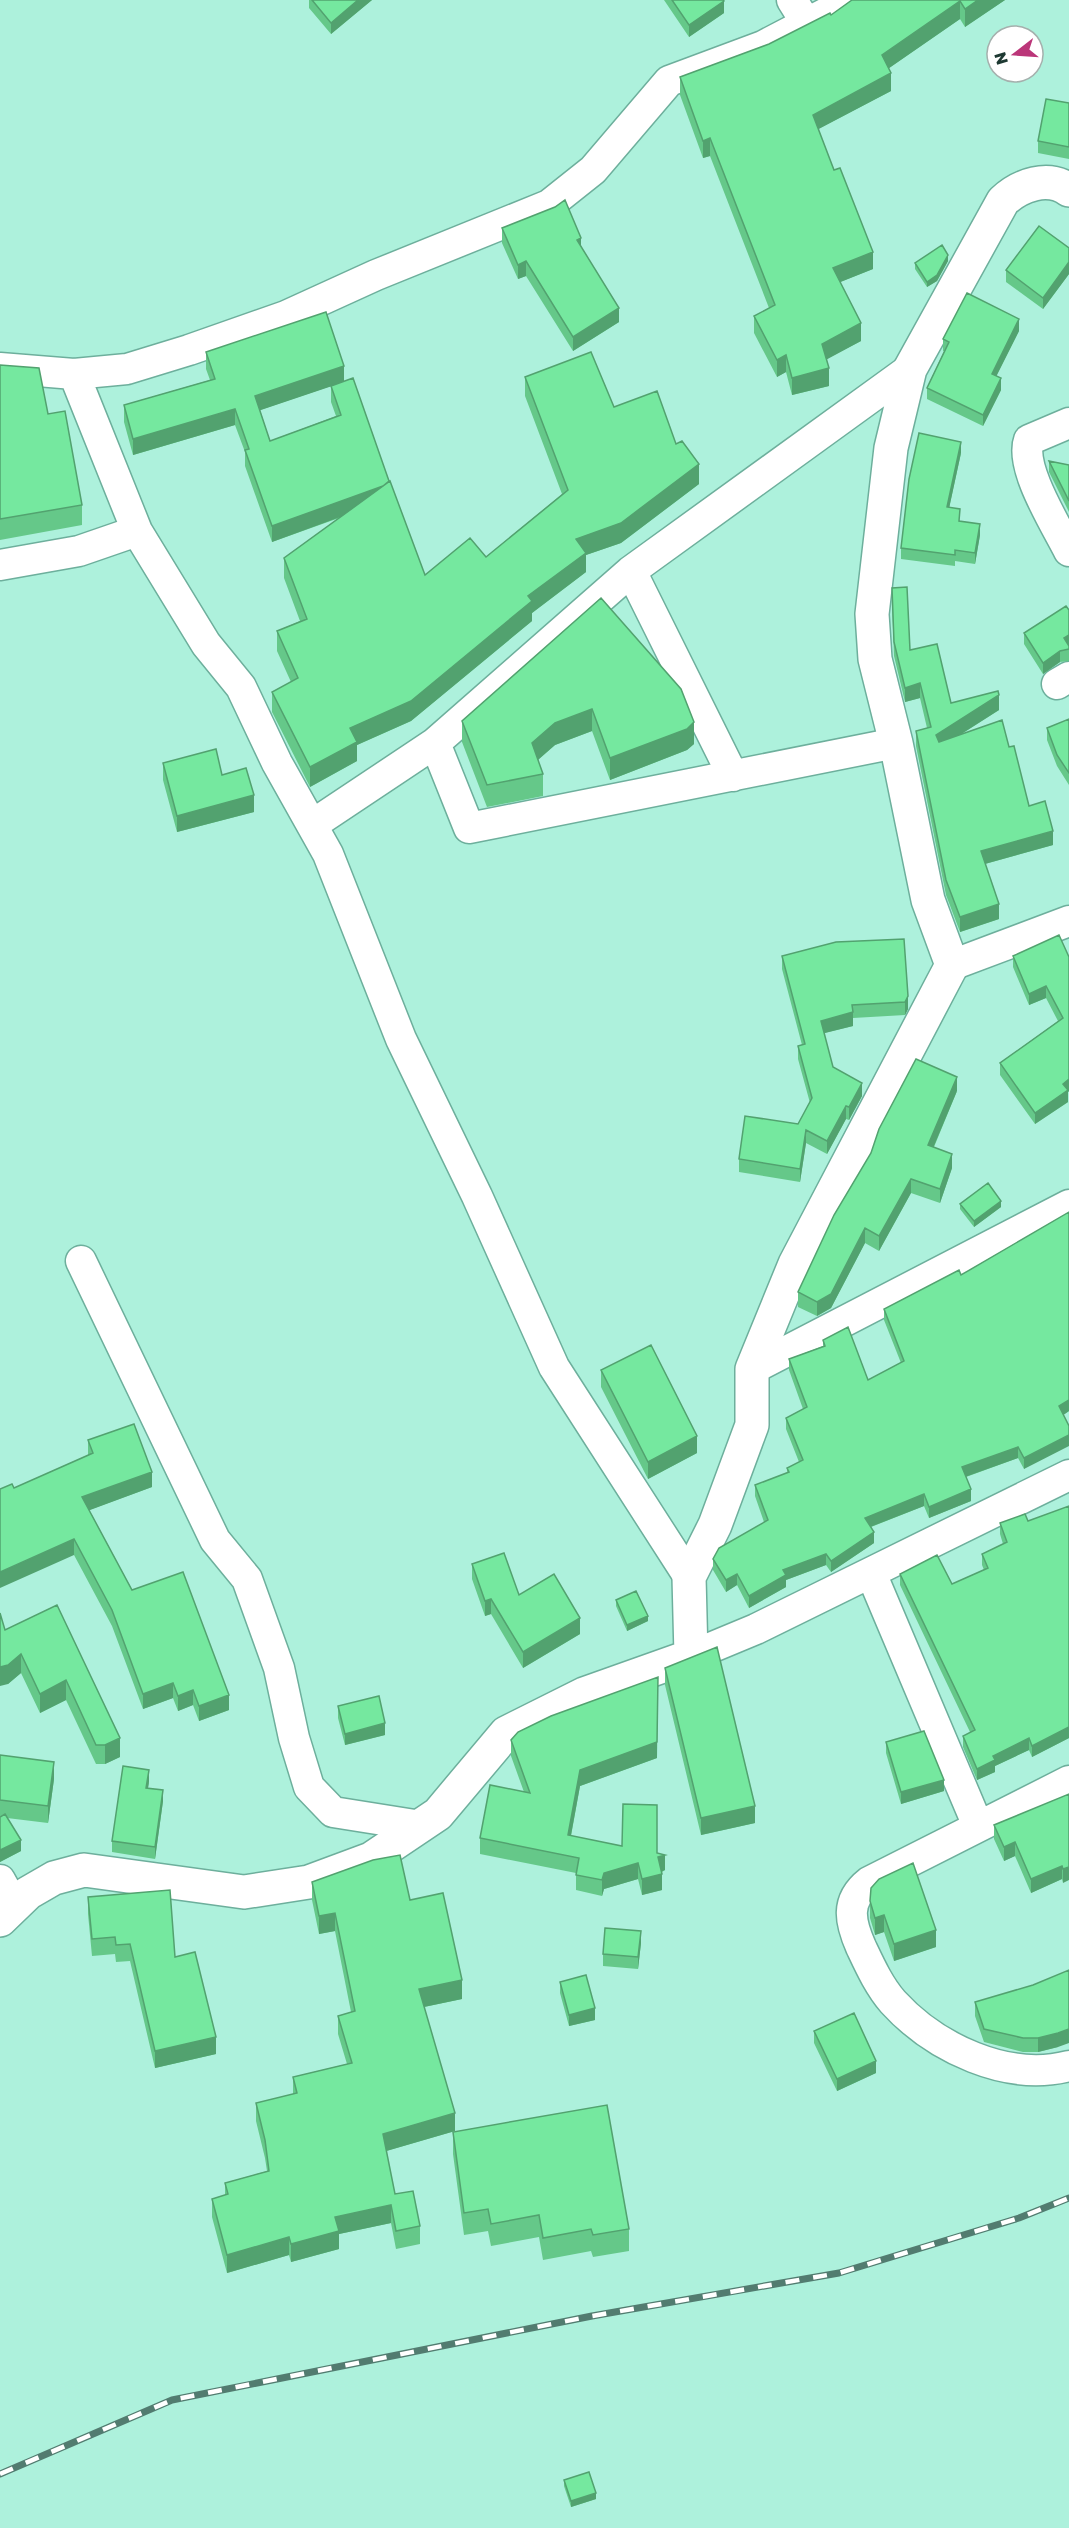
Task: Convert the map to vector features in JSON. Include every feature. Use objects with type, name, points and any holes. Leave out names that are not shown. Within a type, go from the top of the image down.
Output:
[{"type":"street","points":[[0,368],[74,374],[127,369],[286,316],[386,270],[549,205],[593,170],[669,81],[763,46],[800,12],[851,0]]},
{"type":"street","points":[[952,965],[928,900],[896,743],[875,659],[872,614],[891,448],[910,369],[1003,201],[1013,192],[1037,183],[1063,186],[1069,190]]},
{"type":"street","points":[[312,825],[435,743],[631,571],[910,369]]},
{"type":"street","points":[[74,374],[137,531],[206,644],[241,687],[277,763],[328,854],[401,1039],[477,1196],[554,1367],[689,1577]]},
{"type":"street","points":[[1069,423],[1029,440],[1026,448],[1030,472],[1069,551]]},
{"type":"street","points":[[0,565],[79,551],[137,531]]},
{"type":"street","points":[[631,571],[733,776]]},
{"type":"street","points":[[435,743],[470,828],[896,743]]},
{"type":"street","points":[[691,1656],[689,1577],[715,1525],[752,1425],[752,1369],[795,1264],[952,965],[1069,921]]},
{"type":"street","points":[[752,1369],[1069,1205]]},
{"type":"street","points":[[81,1261],[215,1540],[247,1579],[279,1668],[294,1738],[309,1787],[333,1812],[421,1826]]},
{"type":"street","points":[[5,1902],[54,1878],[84,1870],[244,1892],[309,1882],[371,1859],[438,1814],[506,1733],[584,1695],[691,1656],[756,1629],[1069,1475]]},
{"type":"street","points":[[871,1573],[978,1826]]},
{"type":"street","points":[[1069,1781],[978,1826],[862,1888],[852,1902],[853,1929],[871,1969],[893,2001],[928,2032],[952,2047],[1008,2068],[1030,2072],[1069,2066]]},
{"type":"building","points":[[312,0],[358,0],[331,23]]},
{"type":"building","points":[[672,0],[723,0],[724,1],[689,25]]},
{"type":"building","points":[[852,0],[978,0],[965,9],[960,1],[882,55],[891,73],[813,115],[834,170],[840,168],[873,252],[833,268],[861,323],[822,344],[829,368],[792,378],[786,355],[777,360],[754,316],[775,305],[710,138],[703,141],[680,77],[769,44],[830,13],[831,15]]},
{"type":"building","points":[[1046,99],[1069,103],[1069,147],[1038,141]]},
{"type":"building","points":[[565,200],[581,238],[577,240],[619,308],[573,337],[526,261],[518,265],[502,228],[555,207]]},
{"type":"building","points":[[1039,226],[1069,248],[1069,262],[1043,298],[1006,270]]},
{"type":"building","points":[[942,245],[948,255],[937,275],[927,282],[915,263]]},
{"type":"building","points":[[967,293],[1019,319],[992,374],[1001,378],[983,415],[927,388],[949,342],[943,339]]},
{"type":"building","points":[[326,312],[344,366],[255,396],[270,441],[341,415],[331,386],[353,378],[389,481],[383,486],[272,526],[245,450],[249,449],[235,409],[133,439],[124,405],[215,379],[206,352]]},
{"type":"building","points":[[591,352],[614,407],[657,391],[676,444],[682,441],[699,464],[621,523],[576,539],[586,553],[528,596],[532,601],[411,701],[350,728],[357,742],[310,767],[272,692],[298,678],[277,631],[307,619],[284,558],[390,481],[425,575],[470,538],[486,557],[568,490],[525,377]]},
{"type":"building","points":[[0,365],[39,368],[48,414],[65,411],[82,505],[0,519]]},
{"type":"building","points":[[919,433],[961,442],[947,507],[960,509],[959,521],[980,524],[975,553],[955,550],[955,555],[901,548],[909,479]]},
{"type":"building","points":[[1049,461],[1069,465],[1069,501]]},
{"type":"building","points":[[907,587],[910,650],[937,644],[951,703],[998,691],[999,695],[936,735],[939,742],[1002,720],[1009,747],[1014,746],[1029,806],[1045,801],[1053,831],[981,851],[999,904],[960,917],[946,880],[916,731],[931,727],[920,683],[905,688],[894,642],[892,588]]},
{"type":"building","points":[[601,598],[681,689],[694,722],[687,729],[610,758],[592,709],[555,723],[532,743],[543,774],[487,785],[462,721]]},
{"type":"building","points":[[1066,606],[1069,610],[1069,635],[1064,638],[1069,649],[1060,651],[1043,663],[1024,633]]},
{"type":"building","points":[[1069,719],[1069,773],[1057,755],[1047,728]]},
{"type":"building","points":[[216,749],[222,775],[246,768],[254,795],[177,816],[163,763]]},
{"type":"building","points":[[1059,935],[1069,957],[1069,1079],[1063,1084],[1068,1090],[1035,1113],[1000,1063],[1063,1018],[1046,986],[1029,994],[1013,956]]},
{"type":"building","points":[[904,939],[908,996],[905,1002],[852,1005],[853,1012],[821,1021],[833,1067],[862,1083],[849,1107],[846,1106],[827,1141],[806,1130],[800,1169],[739,1159],[745,1116],[798,1124],[812,1098],[798,1046],[805,1044],[782,956],[836,942]]},
{"type":"building","points":[[916,1059],[957,1077],[928,1145],[952,1154],[940,1189],[911,1179],[879,1236],[865,1228],[831,1294],[817,1302],[798,1292],[834,1215],[871,1153],[879,1129]]},
{"type":"building","points":[[988,1183],[1001,1201],[974,1221],[960,1204]]},
{"type":"building","points":[[1069,1212],[1069,1400],[1059,1406],[1069,1426],[1069,1435],[1024,1458],[1018,1447],[962,1467],[971,1489],[929,1507],[924,1494],[865,1518],[874,1532],[831,1561],[826,1554],[783,1570],[786,1575],[749,1596],[737,1574],[726,1580],[713,1559],[719,1548],[768,1520],[755,1485],[789,1472],[787,1468],[803,1460],[786,1418],[807,1407],[789,1359],[825,1346],[823,1340],[848,1327],[868,1380],[904,1361],[884,1309],[959,1270],[961,1275]]},
{"type":"building","points":[[651,1345],[697,1436],[648,1462],[601,1370]]},
{"type":"building","points":[[134,1424],[152,1472],[82,1497],[132,1590],[183,1572],[229,1695],[199,1706],[193,1690],[178,1696],[173,1683],[143,1694],[112,1610],[74,1539],[0,1572],[0,1489],[12,1484],[14,1488],[93,1453],[88,1440]]},
{"type":"building","points":[[1069,1506],[1069,1727],[1032,1746],[1029,1738],[993,1756],[995,1760],[977,1769],[963,1736],[975,1730],[900,1574],[937,1555],[952,1584],[988,1568],[982,1554],[1007,1542],[1000,1523],[1025,1514],[1028,1521]]},
{"type":"building","points":[[504,1553],[519,1595],[554,1574],[580,1618],[523,1652],[491,1599],[485,1601],[472,1564]]},
{"type":"building","points":[[636,1591],[648,1616],[627,1625],[616,1600]]},
{"type":"building","points":[[57,1605],[120,1738],[105,1745],[96,1745],[66,1680],[40,1694],[21,1654],[8,1665],[0,1667],[0,1613],[5,1630]]},
{"type":"building","points":[[717,1647],[755,1806],[701,1818],[665,1668]]},
{"type":"building","points":[[658,1677],[657,1742],[580,1770],[568,1835],[622,1846],[623,1804],[657,1805],[657,1853],[665,1855],[658,1857],[662,1874],[642,1879],[638,1863],[604,1873],[602,1880],[576,1875],[579,1858],[480,1838],[490,1785],[530,1793],[511,1740],[518,1732],[551,1716]]},
{"type":"building","points":[[379,1696],[385,1723],[345,1734],[338,1706]]},
{"type":"building","points":[[924,1731],[944,1780],[901,1792],[886,1742]]},
{"type":"building","points":[[0,1755],[54,1762],[48,1806],[0,1800]]},
{"type":"building","points":[[123,1766],[149,1770],[146,1788],[163,1790],[155,1847],[112,1841]]},
{"type":"building","points":[[1069,1794],[1069,1867],[1063,1869],[1062,1866],[1031,1879],[1015,1842],[1004,1847],[994,1825]]},
{"type":"building","points":[[5,1814],[21,1840],[0,1850],[0,1817]]},
{"type":"building","points":[[400,1855],[410,1900],[443,1893],[462,1980],[419,1989],[455,2113],[383,2134],[395,2194],[413,2191],[420,2226],[396,2231],[391,2205],[335,2217],[339,2231],[291,2244],[289,2237],[227,2255],[212,2199],[228,2194],[225,2183],[269,2171],[265,2140],[256,2103],[297,2093],[293,2077],[352,2063],[338,2016],[355,2011],[335,1913],[319,1916],[312,1882],[373,1860]]},
{"type":"building","points":[[913,1863],[936,1930],[894,1944],[884,1915],[875,1918],[870,1901],[871,1888],[879,1879]]},
{"type":"building","points":[[170,1890],[175,1957],[195,1952],[216,2037],[155,2051],[130,1944],[116,1945],[115,1937],[92,1939],[88,1897]]},
{"type":"building","points":[[605,1928],[641,1931],[638,1957],[603,1954]]},
{"type":"building","points":[[1069,1970],[1069,2029],[1038,2038],[1023,2038],[984,2029],[975,2002],[1033,1985]]},
{"type":"building","points":[[586,1975],[595,2008],[569,2015],[560,1982]]},
{"type":"building","points":[[854,2013],[876,2061],[837,2079],[814,2031]]},
{"type":"building","points":[[607,2105],[629,2229],[593,2235],[591,2229],[543,2238],[539,2215],[491,2224],[488,2209],[464,2213],[453,2132]]},
{"type":"building","points":[[589,2472],[596,2493],[571,2501],[564,2480]]},
{"type":"railway","points":[[0,2474],[172,2400],[592,2316],[839,2273],[1019,2218],[1069,2198]]}]
